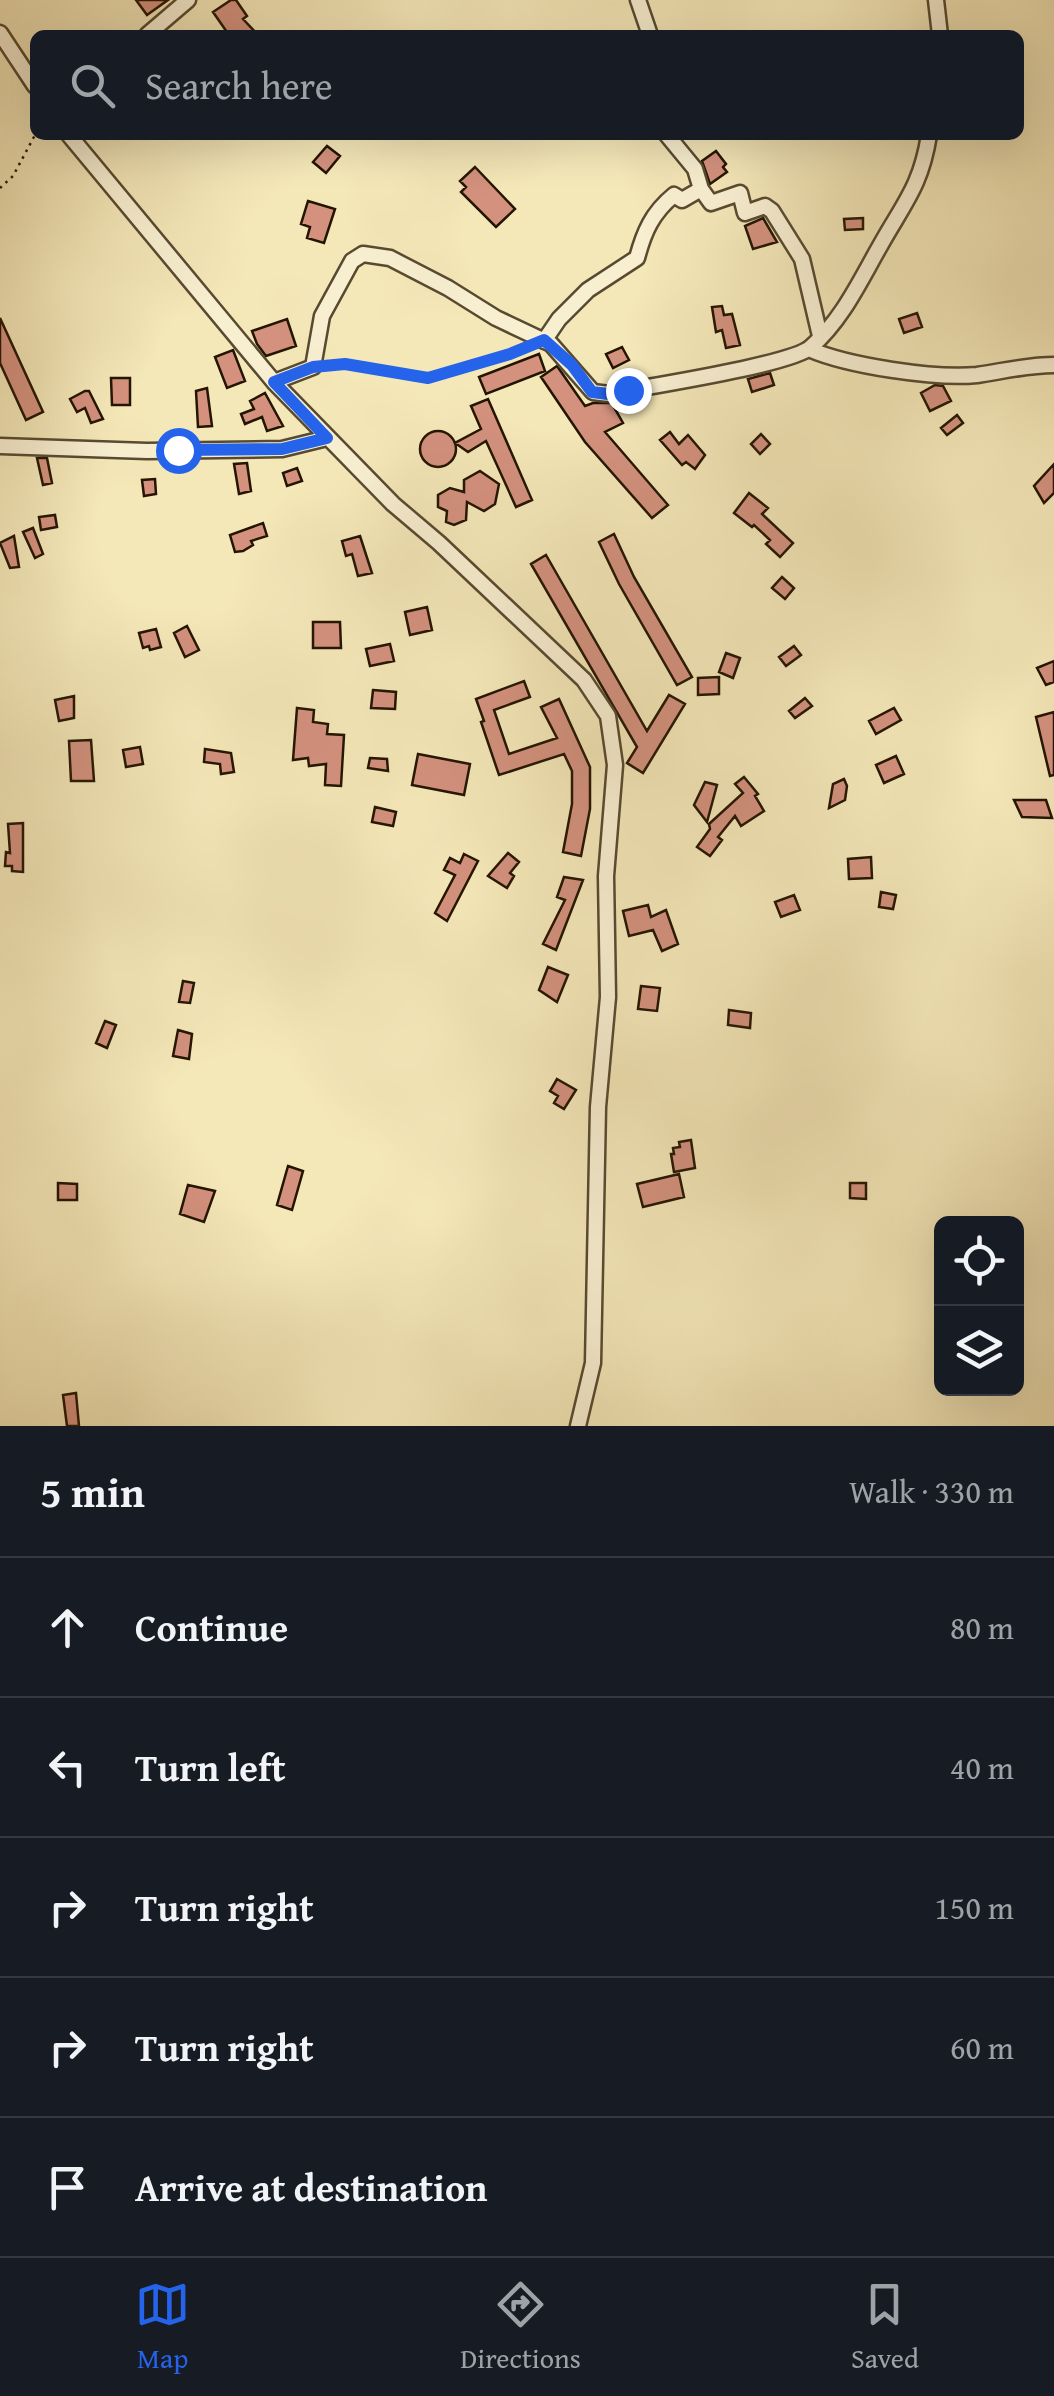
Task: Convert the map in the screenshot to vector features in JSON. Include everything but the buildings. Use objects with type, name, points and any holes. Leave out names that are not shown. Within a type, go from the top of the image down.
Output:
[{"type":"street","points":[[153,30],[188,0]]},
{"type":"street","points":[[638,0],[648,30]]},
{"type":"street","points":[[936,0],[939,30]]},
{"type":"street","points":[[0,33],[30,78]]},
{"type":"street","points":[[73,140],[274,382],[393,504],[584,680],[608,716],[615,765],[606,876],[608,997],[598,1108],[593,1363],[578,1426]]},
{"type":"street","points":[[671,140],[695,170],[710,204],[740,193],[745,213],[765,206],[772,211],[802,259],[820,336]]},
{"type":"street","points":[[274,382],[313,367],[322,316],[352,260],[363,254],[390,258],[496,318],[544,340],[572,365],[592,392],[608,394],[783,359],[810,349],[852,300],[918,184],[928,140]]},
{"type":"street","points":[[544,340],[588,290],[637,258],[646,230],[660,206],[674,195],[682,200],[701,189]]},
{"type":"street","points":[[810,349],[831,358],[939,377],[1024,365],[1054,366]]},
{"type":"street","points":[[0,446],[147,451],[282,449],[327,438]]},
{"type":"path","points":[[0,188],[14,176],[32,140]]},
{"type":"path","points":[[313,367],[345,364],[428,378],[544,340]]},
{"type":"route","points":[[178,450],[282,449],[327,438],[274,382],[313,367],[370,366],[428,378],[544,340],[572,365],[592,392],[628,390]]}]
